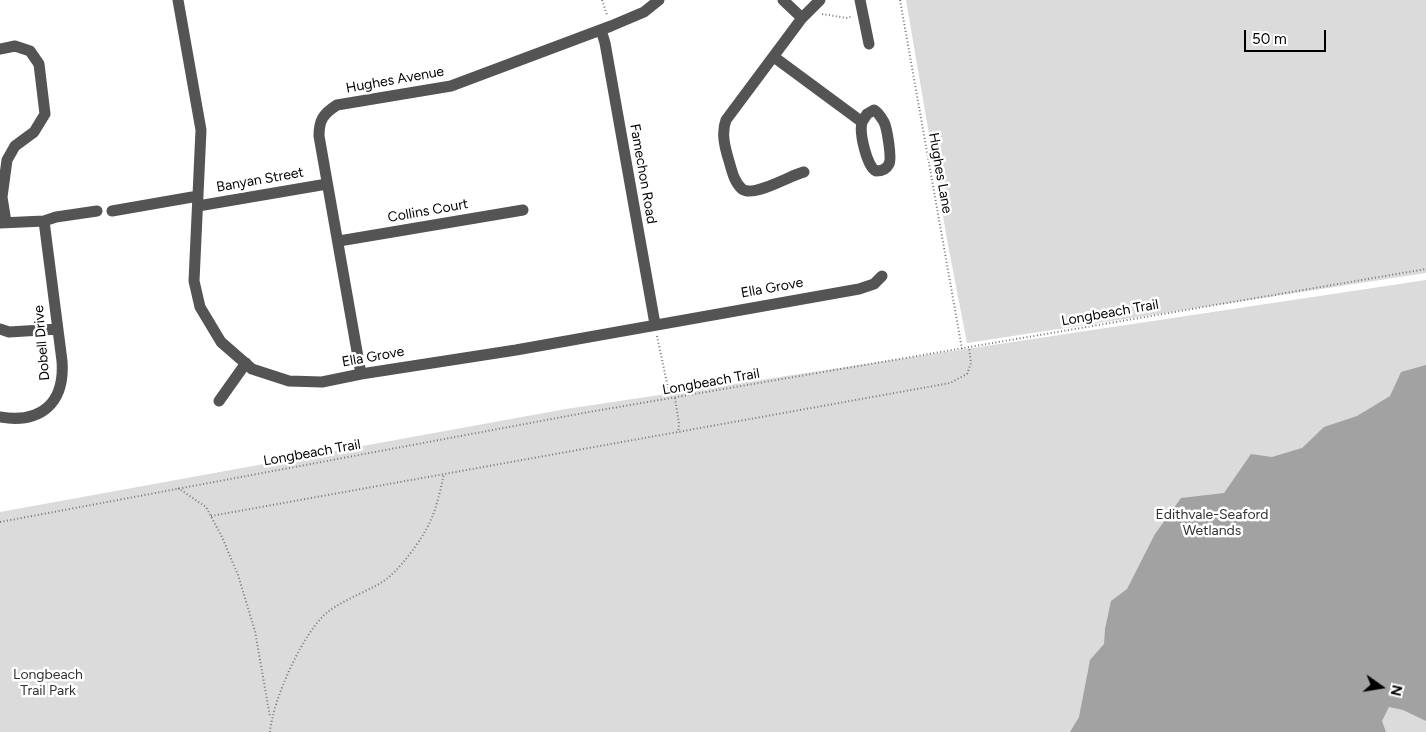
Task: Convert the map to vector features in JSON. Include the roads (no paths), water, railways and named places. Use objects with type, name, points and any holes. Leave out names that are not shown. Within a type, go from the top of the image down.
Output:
[{"type":"street","name":"Ella Grove","points":[[178,0],[201,130],[194,281],[200,307],[221,342],[252,369],[289,381],[322,382],[859,289],[874,284],[882,276]]},
{"type":"street","name":"Hughes Avenue","points":[[361,374],[319,136],[319,124],[324,116],[337,105],[451,86],[606,28],[644,12],[659,0]]},
{"type":"street","points":[[783,0],[802,18]]},
{"type":"street","points":[[860,0],[869,44]]},
{"type":"street","points":[[804,172],[769,186],[746,191],[735,181],[728,160],[724,133],[726,120],[802,18],[817,4]]},
{"type":"street","name":"Famechon Road","points":[[606,28],[605,43],[655,324]]},
{"type":"street","points":[[0,49],[15,46],[30,51],[39,64],[45,114],[34,132],[15,146],[6,160],[2,197],[3,223],[44,221],[97,210]]},
{"type":"street","points":[[774,57],[862,122]]},
{"type":"street","points":[[874,110],[878,112],[884,123],[890,160],[888,166],[883,170],[876,172],[870,166],[861,135],[862,122],[866,114],[874,110]]},
{"type":"street","name":"Banyan Street","points":[[112,211],[327,184]]},
{"type":"street","name":"Collins Court","points":[[339,241],[523,210]]},
{"type":"street","name":"Dobell Drive","points":[[0,417],[13,419],[28,418],[46,409],[56,399],[60,388],[63,374],[44,221]]},
{"type":"street","points":[[0,329],[9,332],[58,329]]},
{"type":"street","points":[[220,401],[246,363]]},
{"type":"park label","name":"Edithvale-Seaford Wetlands","points":[[1212,524]]},
{"type":"park label","name":"Longbeach Trail Park","points":[[48,684]]}]
